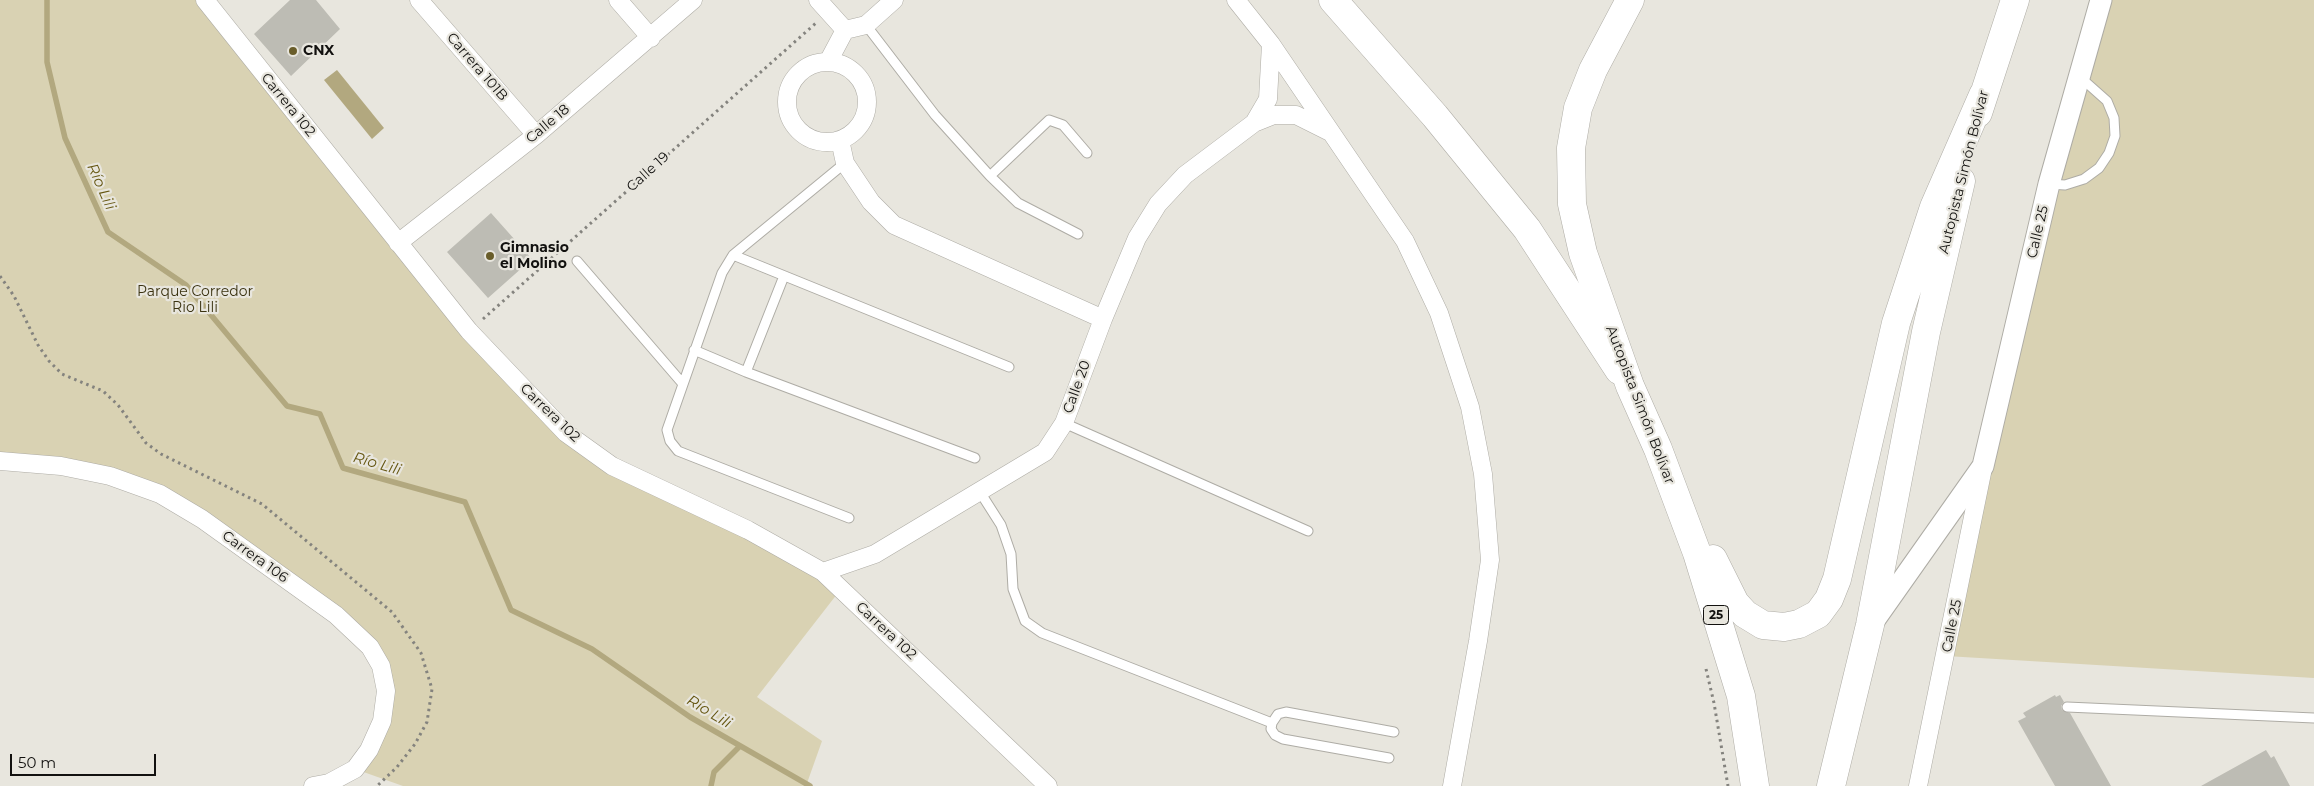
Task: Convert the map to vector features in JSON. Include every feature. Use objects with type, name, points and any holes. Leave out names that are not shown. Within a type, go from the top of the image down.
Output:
[{"type":"main road","points":[[1333,0],[1435,116],[1527,229],[1630,386]]},
{"type":"main road","name":"Autopista Simón Bolívar","points":[[1630,0],[1585,88],[1574,130],[1570,185],[1575,223],[1583,253],[1630,386],[1658,448],[1697,553],[1741,696],[1755,786]]},
{"type":"main road","name":"Autopista Simón Bolívar","points":[[1831,786],[1870,625],[1926,332],[1948,231],[1983,95],[2015,0]]},
{"type":"main road","points":[[1658,448],[1735,603],[1745,614],[1757,623],[1771,627],[1784,627],[1799,624],[1818,614],[1833,591],[1870,442],[1896,323],[1934,207],[1983,95]]},
{"type":"street","name":"Carrera 102","points":[[205,0],[469,331],[566,433],[612,466],[748,530],[823,572],[1048,786]]},
{"type":"street","name":"Carrera 101B","points":[[419,0],[536,135]]},
{"type":"street","points":[[618,0],[651,38]]},
{"type":"street","name":"Calle 18","points":[[398,243],[536,135],[693,0]]},
{"type":"street","points":[[828,62],[845,30],[866,25],[894,0]]},
{"type":"street","points":[[1236,0],[1271,44],[1404,241],[1439,313],[1470,407],[1483,474],[1490,560],[1478,641],[1452,786]]},
{"type":"street","name":"Calle 25","points":[[1918,786],[1983,466],[2049,184],[2101,0]]},
{"type":"street","points":[[823,6],[845,30]]},
{"type":"street","name":"Calle 20","points":[[1254,123],[1268,99],[1271,44]]},
{"type":"street","points":[[828,62],[849,69],[858,76],[867,96],[864,118],[850,135],[840,140],[826,142],[813,139],[792,121],[788,108],[788,94],[793,81],[802,71],[814,64],[828,62]]},
{"type":"street","name":"Calle 20","points":[[823,572],[875,554],[1045,452],[1064,424],[1103,319],[1137,238],[1158,204],[1185,175],[1254,123],[1274,115],[1296,114],[1334,135]]},
{"type":"street","points":[[840,140],[845,162],[871,202],[894,225],[1103,319]]},
{"type":"street","name":"Carrera 106","points":[[0,461],[61,466],[110,476],[160,494],[202,519],[336,615],[370,647],[381,666],[386,691],[382,721],[370,750],[356,769],[329,783],[313,786]]},
{"type":"street","name":"Calle 25","points":[[1870,625],[1983,466]]},
{"type":"lane","points":[[866,25],[936,115],[990,176],[1018,203],[1078,234]]},
{"type":"lane","points":[[2049,184],[2064,185],[2084,179],[2099,168],[2109,153],[2115,136],[2114,118],[2108,101],[2080,77]]},
{"type":"lane","points":[[990,176],[1049,120],[1063,125],[1087,153]]},
{"type":"lane","points":[[845,162],[733,255],[722,273],[668,430],[670,441],[678,452],[849,518]]},
{"type":"lane","points":[[733,255],[1009,367]]},
{"type":"lane","points":[[577,261],[683,384]]},
{"type":"lane","points":[[746,372],[784,276]]},
{"type":"lane","points":[[694,350],[746,372],[975,458]]},
{"type":"lane","points":[[1064,424],[1308,531]]},
{"type":"lane","points":[[980,492],[1001,525],[1011,554],[1013,589],[1025,622],[1042,633],[1272,723]]},
{"type":"lane","points":[[2067,707],[2314,718]]},
{"type":"lane","points":[[1389,758],[1283,739],[1275,735],[1271,729],[1272,723],[1278,714],[1286,712],[1394,732]]},
{"type":"path","name":"Calle 19","points":[[469,331],[823,6]]},
{"type":"path","points":[[0,276],[14,296],[38,345],[49,361],[62,374],[103,391],[118,405],[146,443],[161,454],[262,504],[392,612],[421,653],[432,689],[427,722],[415,744],[397,767],[377,786]]},
{"type":"path","points":[[1705,664],[1714,703],[1728,786]]},
{"type":"green space","name":"Parque Corredor Rio Lili","points":[[0,0],[205,0],[398,243],[566,433],[841,589],[757,697],[822,741],[806,786],[403,786],[355,769],[382,721],[370,647],[160,494],[0,461]]},
{"type":"green space","points":[[2101,0],[2314,0],[2314,678],[1946,656]]},
{"type":"shaded area","points":[[337,70],[384,128],[372,139],[324,80]]},
{"type":"building","name":"CNX","points":[[290,0],[316,0],[340,29],[291,76],[254,34]]},
{"type":"building","name":"Gimnasio el Molino","points":[[491,213],[532,259],[488,298],[447,252]]},
{"type":"building","points":[[2055,695],[2056,697],[2060,695],[2064,702],[2061,706],[2062,710],[2070,713],[2111,786],[2055,786],[2018,721],[2026,717],[2023,713]]},
{"type":"building","points":[[2266,750],[2271,758],[2274,756],[2290,786],[2201,786]]},
{"type":"waterway","name":"Río Lili","points":[[47,0],[47,62],[65,138],[108,232],[186,285],[287,406],[320,414],[343,468],[465,502],[511,610],[592,649],[690,717],[810,786]]},
{"type":"waterway","points":[[711,786],[714,772],[740,746]]},
{"type":"place","name":"CNX","points":[[293,51]]},
{"type":"place","name":"Gimnasio el Molino","points":[[490,256]]}]
